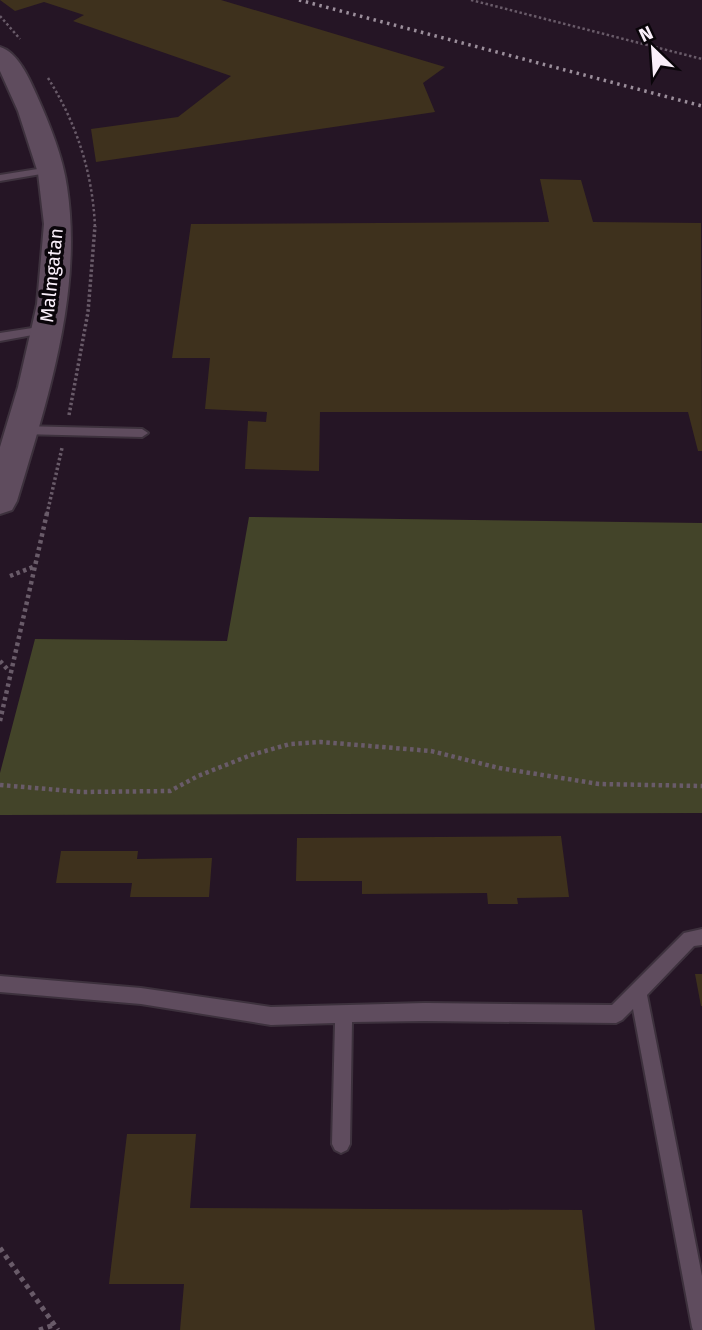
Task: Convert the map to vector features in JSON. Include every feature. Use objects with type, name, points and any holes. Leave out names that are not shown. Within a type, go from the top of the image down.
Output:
[{"type":"street","name":"Malmgatan","points":[[0,502],[13,441],[46,330],[58,235],[54,185],[50,170],[29,105],[3,62]]},
{"type":"lane","points":[[0,178],[50,170]]},
{"type":"lane","points":[[0,337],[46,330]]},
{"type":"lane","points":[[13,441],[142,433]]},
{"type":"lane","points":[[0,984],[141,996],[271,1016],[425,1012],[616,1014],[690,939],[702,937]]},
{"type":"lane","points":[[638,993],[702,1327]]},
{"type":"lane","points":[[341,1144],[344,1014]]},
{"type":"path","points":[[471,0],[702,59]]},
{"type":"path","points":[[10,576],[34,567]]},
{"type":"path","points":[[0,661],[9,672]]},
{"type":"path","points":[[0,785],[83,792],[170,791],[198,776],[251,755],[290,744],[321,742],[431,751],[499,768],[599,784],[702,786]]},
{"type":"path","points":[[0,1248],[56,1327],[39,1330]]},
{"type":"green space","points":[[249,517],[702,523],[702,813],[0,815],[0,773],[35,639],[227,641]]},
{"type":"building","points":[[0,0],[221,0],[445,67],[423,83],[435,112],[96,162],[91,129],[178,117],[231,76],[73,21],[84,15],[44,2],[15,11]]},
{"type":"building","points":[[540,179],[581,180],[593,222],[701,223],[702,451],[698,451],[688,412],[320,412],[319,471],[245,469],[248,421],[266,422],[267,412],[205,409],[210,358],[172,358],[191,224],[549,222]]},
{"type":"building","points":[[561,836],[569,897],[517,898],[518,904],[488,904],[487,893],[362,894],[362,881],[296,881],[297,838]]},
{"type":"building","points":[[61,851],[138,851],[137,859],[212,858],[209,897],[130,897],[132,883],[56,883]]},
{"type":"building","points":[[695,974],[702,974],[702,1006],[701,1006]]},
{"type":"building","points":[[127,1134],[196,1134],[190,1208],[582,1210],[595,1330],[180,1330],[184,1284],[109,1284]]},
{"type":"railway","points":[[299,0],[702,106]]}]
